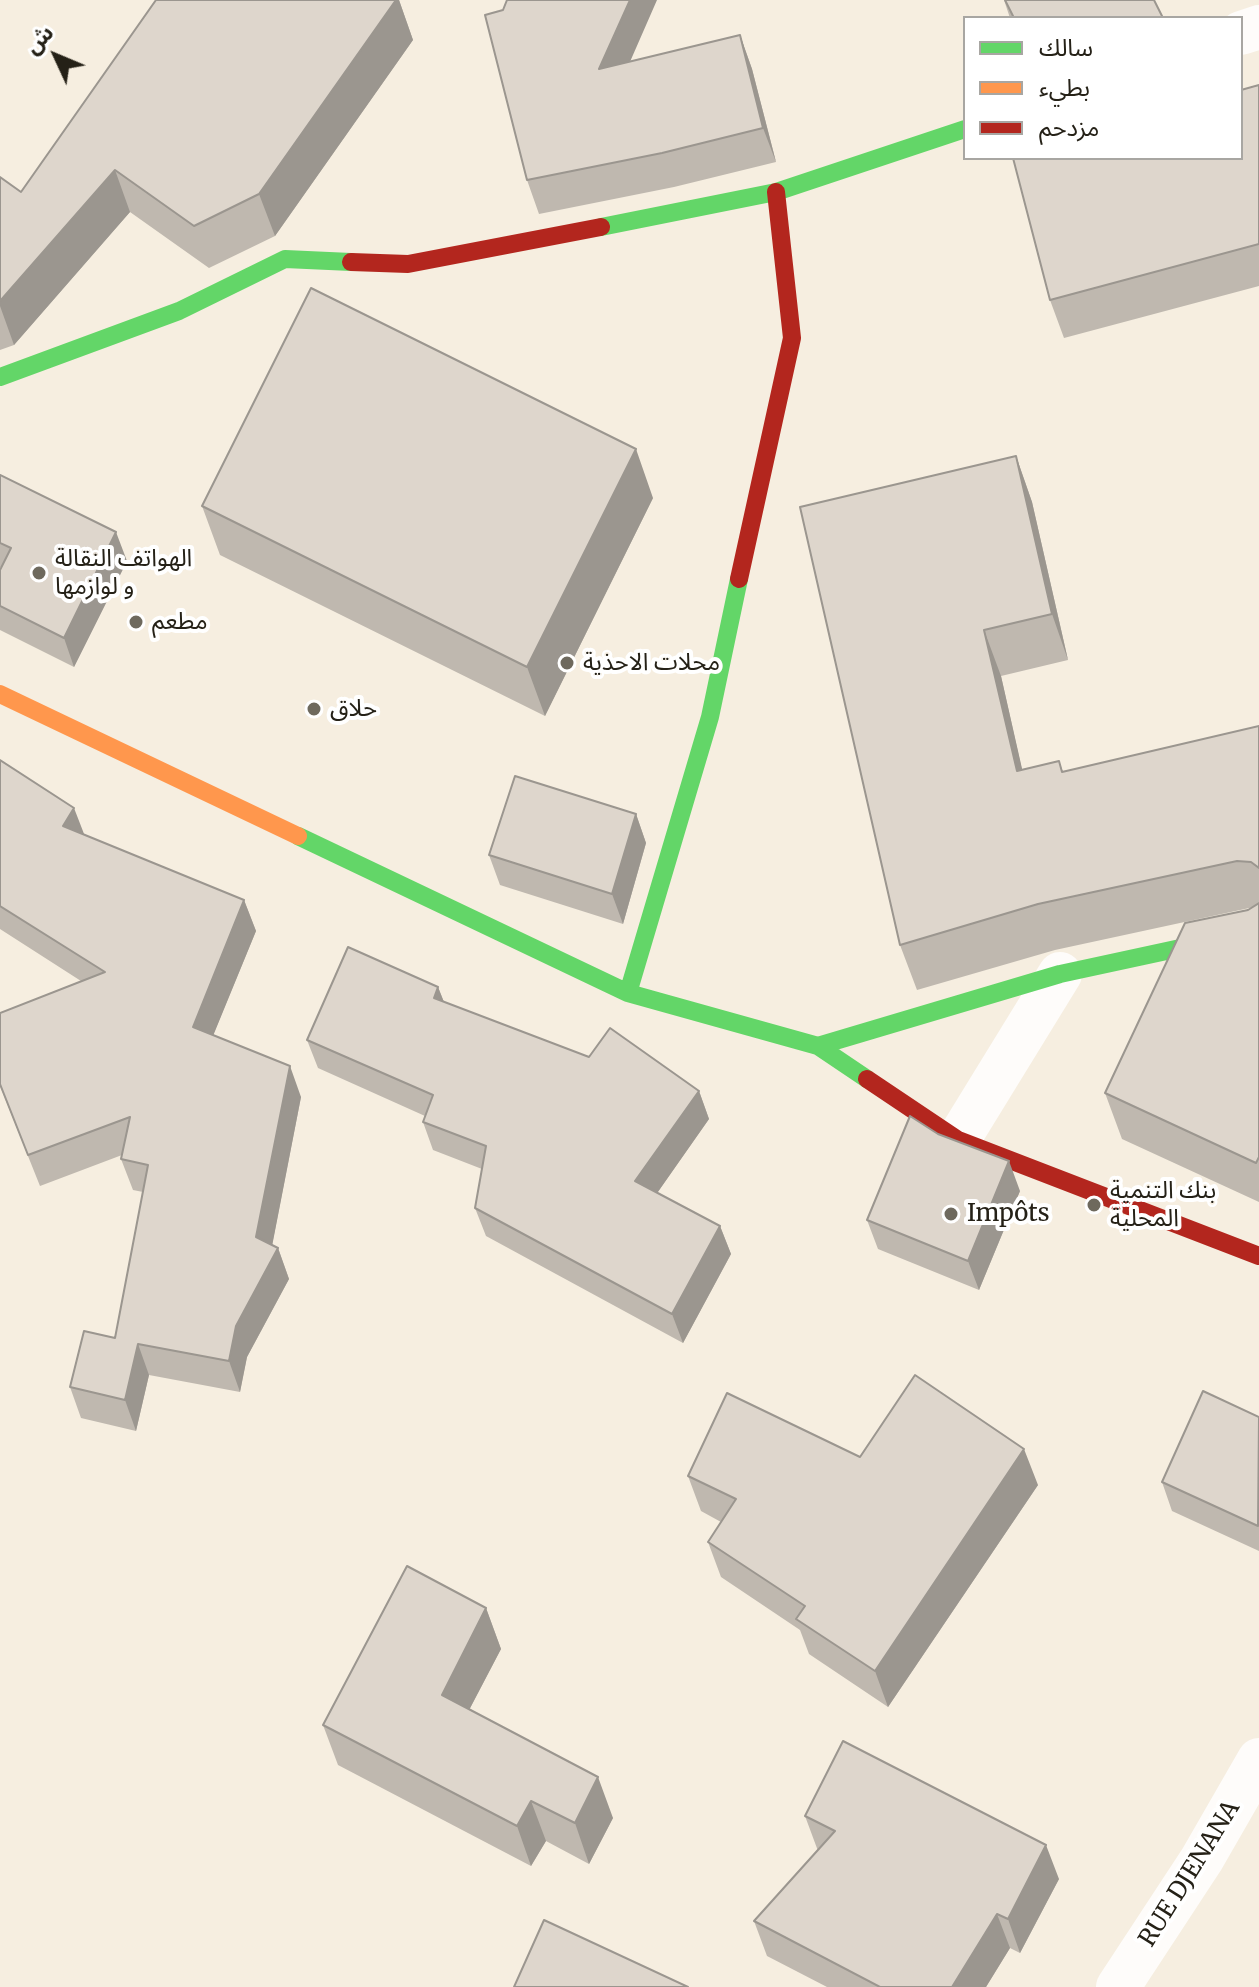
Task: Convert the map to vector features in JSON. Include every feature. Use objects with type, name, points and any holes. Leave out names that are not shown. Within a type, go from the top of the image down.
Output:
[{"type":"street","points":[[0,377],[179,311],[285,259],[408,264],[579,232],[776,192],[963,130]]},
{"type":"street","points":[[628,993],[710,717],[792,338],[776,192]]},
{"type":"street","points":[[0,694],[628,993],[818,1046],[958,1140],[1259,1256]]},
{"type":"street","points":[[818,1046],[1060,974],[1259,931]]},
{"type":"street","points":[[958,1140],[1060,974]]},
{"type":"street","name":"RUE DJENANA","points":[[1118,1987],[1202,1859],[1259,1760]]},
{"type":"building","points":[[156,0],[396,0],[259,194],[194,226],[115,170],[0,301],[0,177],[21,192]]},
{"type":"building","points":[[507,0],[630,0],[599,69],[740,35],[763,128],[662,153],[527,180],[485,15],[503,10]]},
{"type":"building","points":[[1005,0],[1154,0],[1162,16],[1013,16]]},
{"type":"building","points":[[1259,85],[1259,244],[1050,300],[1014,160],[1243,160],[1243,89]]},
{"type":"building","points":[[311,288],[636,449],[527,667],[202,506]]},
{"type":"building","points":[[1016,456],[1052,614],[984,630],[1017,771],[1059,761],[1062,772],[1259,726],[1259,868],[1251,862],[1237,861],[1038,904],[900,945],[800,507]]},
{"type":"building","points":[[0,475],[116,532],[64,638],[0,606],[0,570],[11,548],[0,543]]},
{"type":"building","points":[[0,760],[74,808],[63,826],[244,900],[193,1027],[290,1066],[256,1237],[278,1248],[236,1326],[229,1361],[138,1344],[125,1400],[70,1387],[84,1331],[115,1338],[148,1165],[121,1159],[130,1117],[28,1155],[0,1084],[0,1013],[105,972],[0,906]]},
{"type":"building","points":[[515,776],[636,814],[612,894],[489,855]]},
{"type":"building","points":[[1259,903],[1259,1157],[1256,1163],[1105,1093],[1185,923],[1248,910]]},
{"type":"building","points":[[348,947],[438,987],[434,998],[589,1057],[610,1028],[699,1091],[635,1181],[720,1226],[672,1314],[475,1208],[486,1146],[423,1122],[433,1095],[307,1040]]},
{"type":"building","name":"Impôts","points":[[910,1116],[938,1134],[1009,1161],[968,1261],[867,1220]]},
{"type":"building","points":[[915,1375],[1024,1449],[875,1671],[796,1619],[805,1606],[708,1542],[736,1499],[688,1476],[727,1393],[860,1457]]},
{"type":"building","points":[[1203,1391],[1259,1417],[1258,1526],[1162,1482]]},
{"type":"building","points":[[407,1566],[486,1608],[442,1695],[598,1777],[575,1823],[531,1801],[517,1826],[323,1725]]},
{"type":"building","points":[[843,1741],[1046,1845],[1008,1919],[997,1914],[952,1987],[880,1987],[754,1921],[835,1831],[805,1816]]},
{"type":"building","points":[[544,1920],[688,1987],[514,1987]]},
{"type":"traffic: fast","points":[[601,227],[776,192],[963,130]]},
{"type":"traffic: fast","points":[[0,377],[179,311],[285,259],[351,262]]},
{"type":"traffic: fast","points":[[628,993],[710,717],[739,579]]},
{"type":"traffic: fast","points":[[298,836],[628,993],[818,1046],[867,1079]]},
{"type":"traffic: fast","points":[[818,1046],[1060,974],[1259,931]]},
{"type":"traffic: slow","points":[[0,694],[298,836]]},
{"type":"traffic: jam","points":[[739,579],[792,338],[776,192]]},
{"type":"traffic: jam","points":[[351,262],[408,264],[601,227]]},
{"type":"traffic: jam","points":[[867,1079],[958,1140],[1259,1256]]},
{"type":"place","name":"الهواتف النقالة و لوازمها","points":[[39,573]]},
{"type":"place","name":"مطعم","points":[[136,622]]},
{"type":"place","name":"محلات الاحذية","points":[[567,663]]},
{"type":"place","name":"حلاق","points":[[314,709]]},
{"type":"place","name":"بنك التنمية المحلية","points":[[1094,1205]]},
{"type":"place","name":"Impôts","points":[[951,1214]]}]
